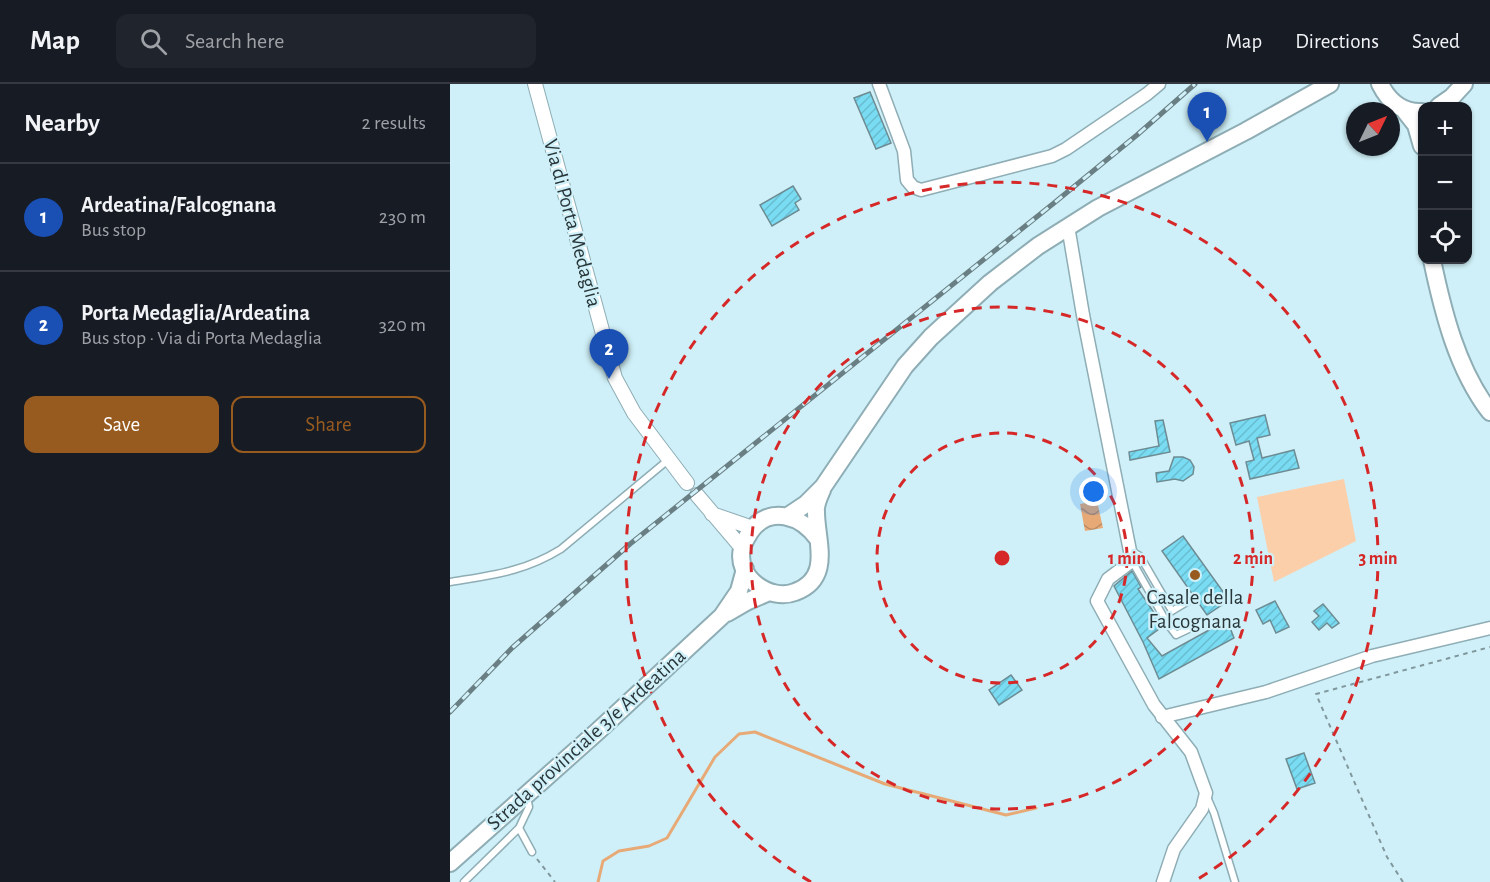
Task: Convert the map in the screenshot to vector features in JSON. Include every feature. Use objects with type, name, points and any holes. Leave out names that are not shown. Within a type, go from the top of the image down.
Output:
[{"type":"main road","name":"Strada provinciale 3/e Ardeatina","points":[[753,528],[763,520],[775,516],[788,516],[806,504],[823,487],[893,382],[931,337],[990,283],[1038,246],[1098,208],[1246,131],[1330,84]]},
{"type":"main road","points":[[1380,84],[1389,99],[1414,111],[1418,132]]},
{"type":"main road","points":[[1445,102],[1464,84]]},
{"type":"main road","points":[[1433,264],[1440,296],[1459,356],[1469,379],[1490,412]]},
{"type":"main road","name":"Strada provinciale 3/e Ardeatina","points":[[450,863],[722,616],[769,592],[782,595],[794,592],[806,586],[815,577],[820,565],[821,552],[815,509],[823,487]]},
{"type":"main road","points":[[788,516],[800,520],[818,539]]},
{"type":"main road","points":[[742,548],[753,528]]},
{"type":"main road","name":"Strada provinciale 3/e Ardeatina","points":[[722,616],[739,591],[745,569],[741,555],[742,548]]},
{"type":"main road","points":[[745,569],[752,580],[769,592]]},
{"type":"street","name":"Via di Porta Medaglia","points":[[536,84],[615,378],[634,413],[687,483]]},
{"type":"street","points":[[879,84],[904,151],[908,180],[913,187],[921,190],[1052,156],[1066,149],[1159,84]]},
{"type":"street","points":[[1068,226],[1083,315],[1131,556],[1108,579],[1097,601],[1162,717],[1191,752],[1206,793],[1202,809],[1174,849],[1162,882]]},
{"type":"street","points":[[697,495],[742,548]]},
{"type":"street","points":[[712,514],[753,528]]},
{"type":"street","points":[[1162,717],[1266,692],[1372,656],[1490,628]]},
{"type":"lane","points":[[450,582],[509,573],[544,559],[561,549],[668,459]]},
{"type":"lane","points":[[1187,602],[1172,611],[1140,556],[1131,556],[1167,623],[1176,635],[1197,625]]},
{"type":"lane","points":[[1206,793],[1215,813],[1235,882]]},
{"type":"lane","points":[[464,882],[519,828],[529,807],[527,794]]},
{"type":"lane","points":[[519,828],[532,852]]},
{"type":"path","points":[[1403,882],[1387,857],[1316,694],[1490,647]]},
{"type":"path","points":[[532,852],[555,882]]},
{"type":"shaded area","points":[[1344,479],[1356,541],[1274,582],[1257,497]]},
{"type":"water","points":[[1097,501],[1103,528],[1085,531],[1080,504]]},
{"type":"building","points":[[870,92],[891,143],[876,149],[854,98]]},
{"type":"building","points":[[793,186],[801,199],[795,203],[799,210],[772,226],[760,205]]},
{"type":"building","points":[[1265,415],[1270,435],[1257,438],[1262,458],[1294,450],[1299,468],[1250,479],[1246,462],[1254,460],[1249,441],[1236,445],[1230,423]]},
{"type":"building","points":[[1163,420],[1170,452],[1130,460],[1129,452],[1159,446],[1155,421]]},
{"type":"building","points":[[1174,457],[1190,460],[1194,467],[1193,474],[1183,481],[1175,479],[1157,482],[1156,473],[1169,471]]},
{"type":"building","name":"Casale della Falcognana","points":[[1183,536],[1229,600],[1207,615],[1162,551]]},
{"type":"building","points":[[1132,571],[1141,587],[1138,589],[1163,626],[1147,638],[1162,656],[1227,620],[1234,638],[1159,679],[1114,586]]},
{"type":"building","points":[[1275,601],[1289,627],[1276,633],[1270,620],[1263,624],[1256,610]]},
{"type":"building","points":[[1323,604],[1339,623],[1332,628],[1327,623],[1319,630],[1312,622],[1319,616],[1314,611]]},
{"type":"building","points":[[1011,675],[1022,690],[999,705],[989,690]]},
{"type":"building","points":[[1304,753],[1315,783],[1297,789],[1286,759]]},
{"type":"waterway","points":[[598,882],[603,861],[619,851],[649,846],[667,838],[715,757],[739,734],[755,732],[885,784],[1006,815],[1036,808]]},
{"type":"railway","points":[[450,712],[512,648],[630,544],[1054,203],[1195,84]]},
{"type":"place","name":"Ardeatina/Falcognana","points":[[1207,142]]},
{"type":"place","name":"Porta Medaglia/Ardeatina","points":[[609,379]]},
{"type":"place","name":"Casale della Falcognana","points":[[1195,575]]}]
